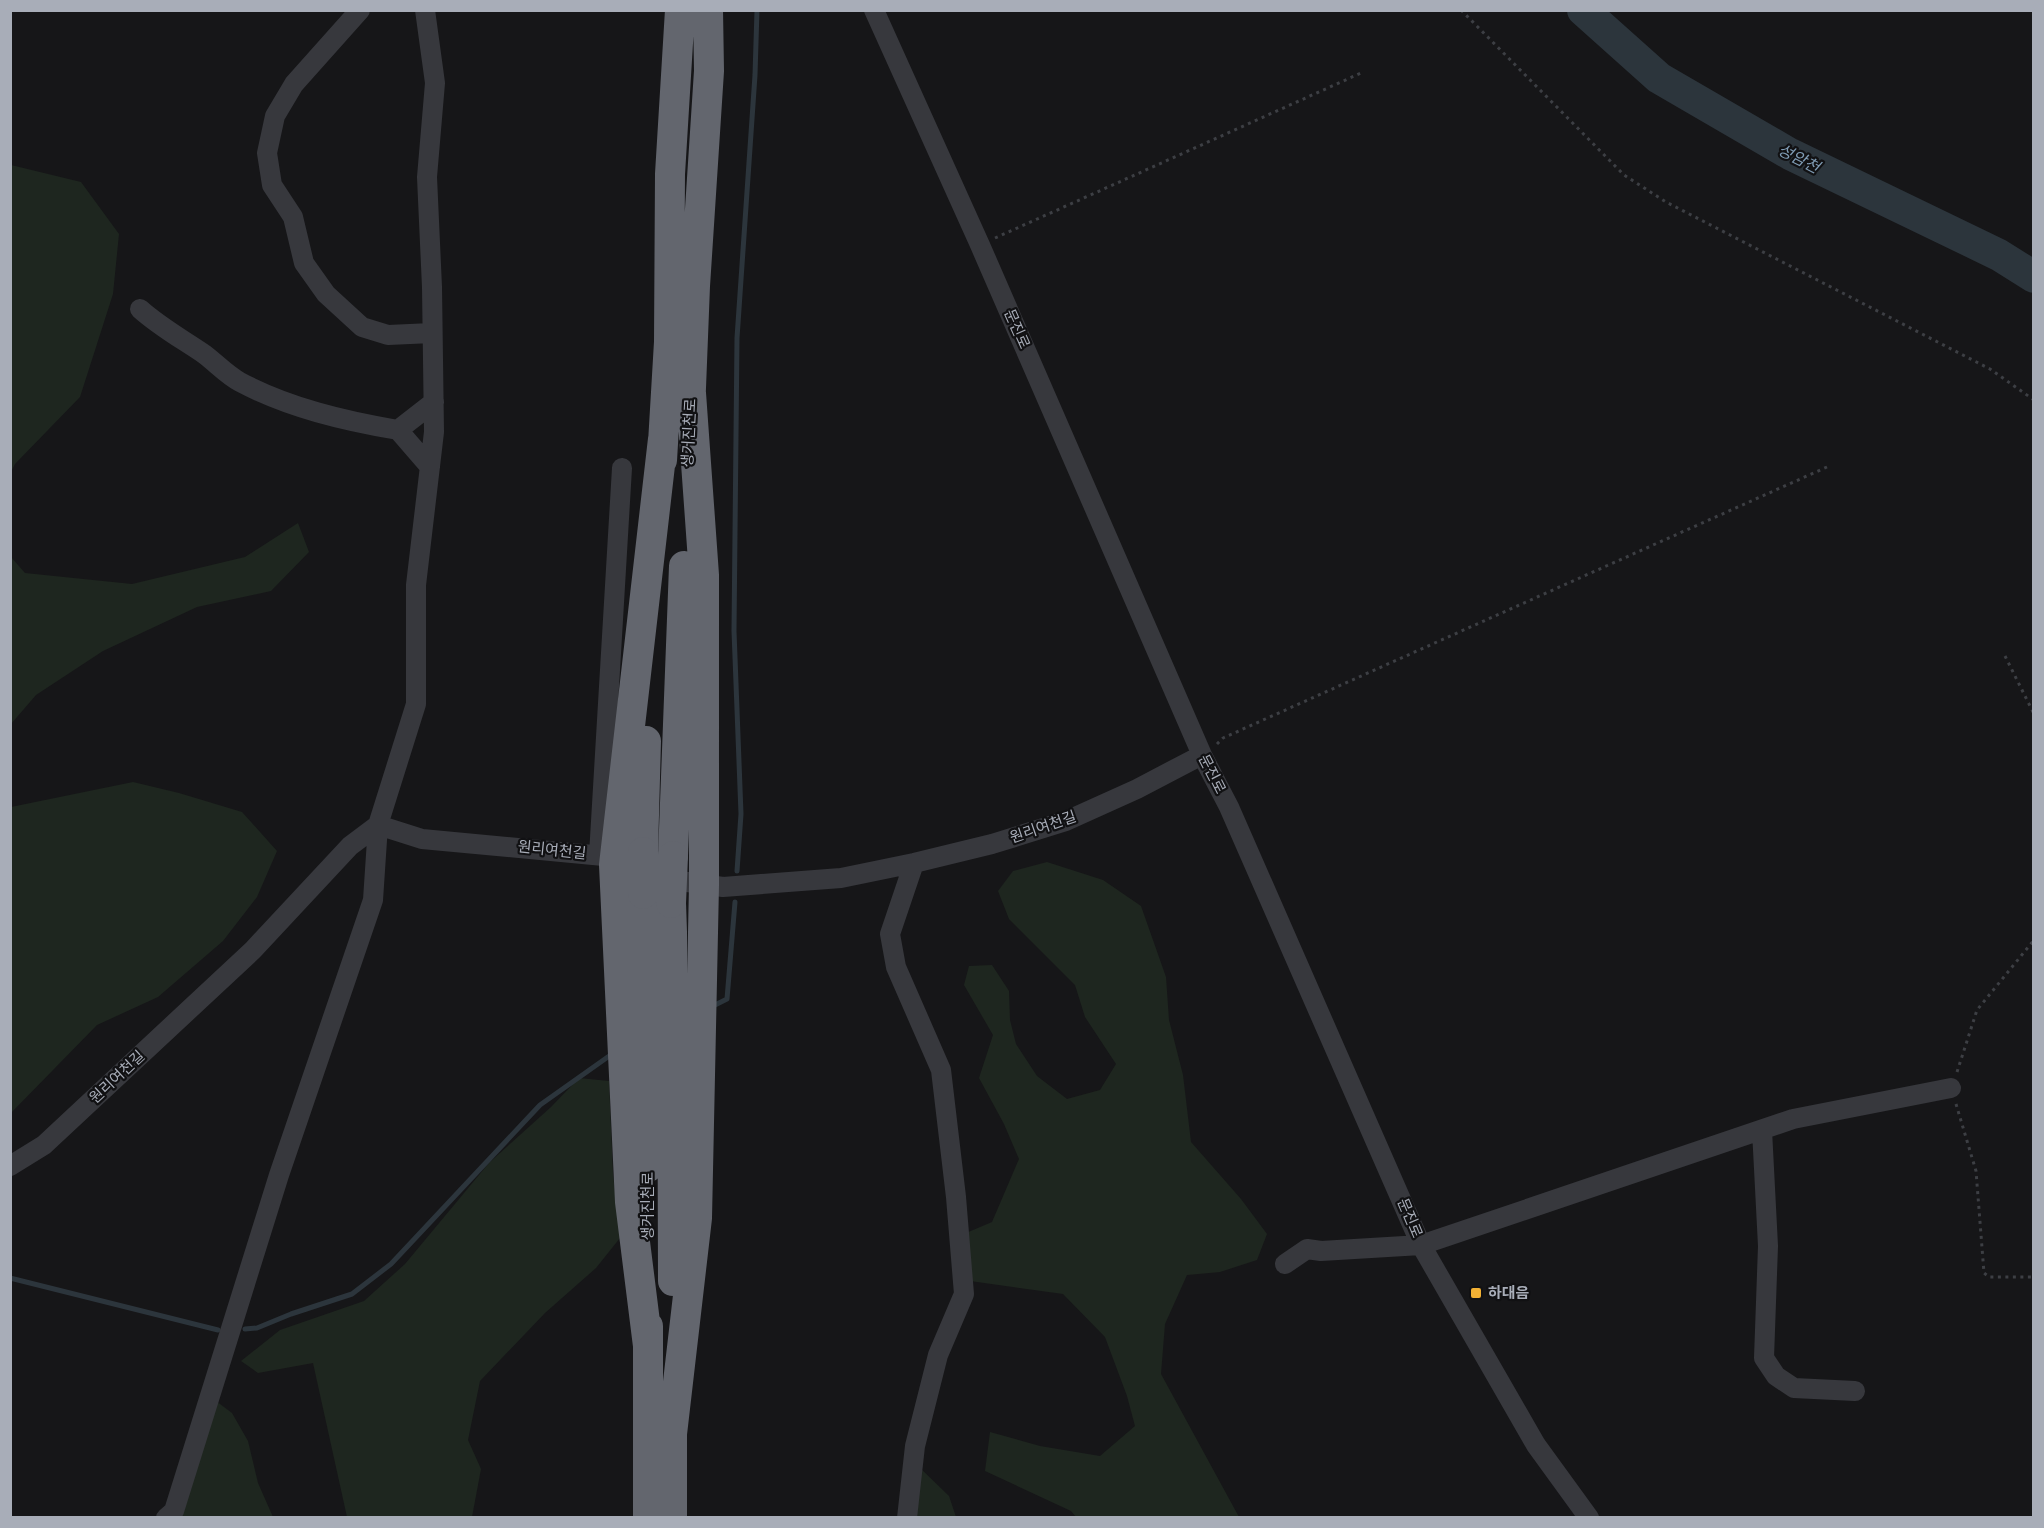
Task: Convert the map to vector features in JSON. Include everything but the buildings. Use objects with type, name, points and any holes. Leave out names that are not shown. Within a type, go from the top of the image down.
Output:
[{"type":"highway","name":"생거진천로","points":[[672,1518],[672,932],[657,899],[643,852],[645,757],[669,342],[669,174],[680,10]]},
{"type":"highway","name":"생거진천로","points":[[648,1518],[648,1111],[657,899],[673,856],[685,485],[709,71],[708,10]]},
{"type":"highway","points":[[672,1434],[697,1218],[704,885],[704,575],[691,393]]},
{"type":"highway","points":[[648,1346],[630,1202],[607,856],[663,439]]},
{"type":"street","points":[[360,10],[294,84],[275,116],[267,153],[272,185],[293,217],[304,263],[326,294],[362,327],[387,335],[432,333]]},
{"type":"street","points":[[166,1518],[174,1511],[279,1175],[373,900],[378,825],[416,704],[416,585],[434,432],[432,287],[427,177],[435,83],[425,10]]},
{"type":"street","name":"문진로","points":[[874,10],[980,245],[1202,755],[1229,807],[1421,1245],[1536,1445],[1588,1518]]},
{"type":"street","points":[[140,309],[154,322],[204,354],[239,381],[300,407],[359,423],[398,430],[430,467]]},
{"type":"street","points":[[398,430],[434,402]]},
{"type":"street","points":[[607,856],[622,468]]},
{"type":"street","name":"원리여천길","points":[[10,1166],[45,1144],[253,950],[350,846],[378,825],[422,839],[607,856],[673,880],[704,885],[723,887],[803,882],[841,878],[914,863],[993,844],[1066,821],[1137,789],[1202,755]]},
{"type":"street","points":[[907,1518],[915,1446],[938,1355],[964,1294],[956,1197],[941,1070],[896,967],[890,934],[914,863]]},
{"type":"street","points":[[1285,1264],[1307,1250],[1421,1245],[1793,1119],[1952,1088]]},
{"type":"street","points":[[1762,1130],[1768,1246],[1764,1358],[1776,1376],[1794,1388],[1855,1391]]},
{"type":"path","points":[[1461,10],[1624,175],[1666,201],[1990,369],[2034,400]]},
{"type":"path","points":[[980,245],[1361,73]]},
{"type":"path","points":[[1202,755],[1223,738],[1827,467]]},
{"type":"path","points":[[2005,656],[2034,714]]},
{"type":"path","points":[[2034,940],[1977,1010],[1952,1088],[1976,1172],[1984,1273],[1989,1277],[2034,1277]]},
{"type":"shaded area","points":[[11,165],[81,182],[119,234],[113,294],[80,397],[15,464],[11,472]]},
{"type":"shaded area","points":[[298,523],[309,552],[271,591],[197,607],[103,651],[36,695],[11,724],[11,557],[25,573],[132,584],[245,557]]},
{"type":"shaded area","points":[[133,782],[242,812],[277,851],[257,897],[223,941],[158,997],[97,1025],[11,1113],[11,807]]},
{"type":"shaded area","points":[[1047,862],[1103,880],[1141,906],[1166,977],[1169,1020],[1183,1075],[1191,1142],[1241,1199],[1267,1234],[1257,1260],[1220,1272],[1187,1275],[1165,1324],[1161,1374],[1239,1517],[1076,1517],[1071,1511],[985,1471],[990,1432],[1040,1446],[1100,1456],[1135,1426],[1127,1396],[1105,1337],[1063,1294],[963,1280],[966,1233],[992,1222],[1019,1159],[1004,1124],[979,1078],[993,1035],[964,985],[969,966],[992,965],[1009,991],[1010,1020],[1016,1044],[1037,1076],[1067,1099],[1100,1090],[1116,1064],[1085,1017],[1075,985],[1009,919],[998,891],[1013,871]]},
{"type":"shaded area","points":[[579,1078],[609,1081],[613,1174],[620,1238],[596,1268],[545,1313],[480,1381],[468,1440],[481,1469],[472,1517],[347,1517],[313,1363],[258,1373],[241,1361],[280,1330],[364,1301],[405,1264],[489,1163],[551,1107]]},
{"type":"shaded area","points":[[212,1398],[232,1413],[248,1441],[258,1483],[273,1517],[183,1517],[181,1498]]},
{"type":"shaded area","points":[[917,1465],[949,1496],[956,1517],[909,1518]]},
{"type":"waterway","points":[[737,871],[741,814],[734,631],[737,338],[755,75],[757,10]]},
{"type":"waterway","name":"성암천","points":[[1583,10],[1659,78],[1790,154],[1999,255],[2034,277]]},
{"type":"waterway","points":[[711,1007],[727,999],[735,902]]},
{"type":"waterway","points":[[245,1329],[257,1328],[352,1294],[391,1264],[540,1105],[612,1054]]},
{"type":"waterway","points":[[10,1278],[218,1330]]},
{"type":"place","name":"하대음","points":[[1476,1293]]}]
